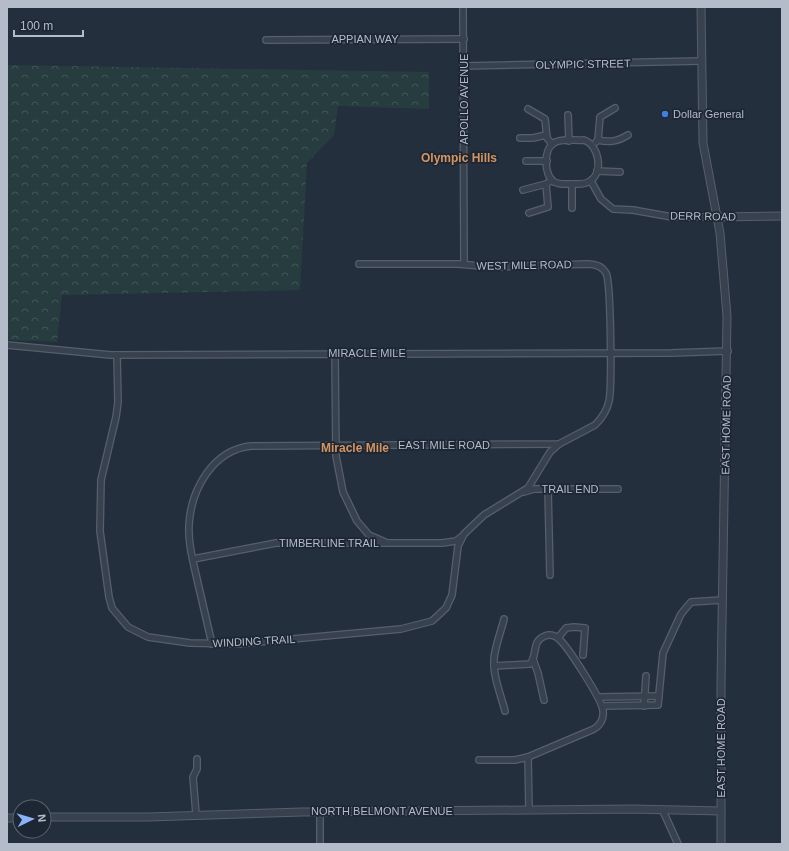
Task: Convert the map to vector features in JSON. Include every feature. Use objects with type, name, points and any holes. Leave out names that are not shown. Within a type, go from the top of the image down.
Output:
[{"type":"street","name":"APOLLO AVENUE","points":[[463,7],[464,264]]},
{"type":"street","name":"EAST HOME ROAD","points":[[701,7],[704,143],[718,217],[725,283],[728,351],[722,600],[721,844]]},
{"type":"street","name":"APPIAN WAY","points":[[266,40],[464,39]]},
{"type":"street","name":"OLYMPIC STREET","points":[[464,66],[701,61]]},
{"type":"street","points":[[593,145],[598,140],[600,117],[615,108]]},
{"type":"street","points":[[528,109],[545,118],[546,135],[552,144]]},
{"type":"street","points":[[568,115],[569,141]]},
{"type":"street","points":[[520,138],[533,138],[546,135]]},
{"type":"street","points":[[598,140],[609,142],[617,141],[628,135]]},
{"type":"street","points":[[584,140],[593,145],[597,155],[597,171],[591,181],[586,184],[560,184],[552,180],[547,171],[548,149],[552,144],[558,141],[569,141],[584,140]]},
{"type":"street","points":[[526,161],[547,161]]},
{"type":"street","points":[[597,171],[620,172]]},
{"type":"street","points":[[523,190],[546,184],[552,180]]},
{"type":"street","name":"DERR ROAD","points":[[591,181],[601,199],[613,209],[633,210],[672,217],[782,216]]},
{"type":"street","points":[[530,213],[548,207],[546,184]]},
{"type":"street","points":[[572,184],[572,208]]},
{"type":"street","name":"WEST MILE ROAD","points":[[359,264],[464,264],[492,266],[588,264],[600,267],[606,272],[608,280],[610,353]]},
{"type":"street","name":"MIRACLE MILE","points":[[7,344],[81,353],[117,355],[610,353],[728,351]]},
{"type":"street","points":[[335,353],[336,446],[339,476],[350,509],[370,535],[388,543]]},
{"type":"street","name":"EAST MILE ROAD","points":[[212,644],[193,559],[189,524],[194,502],[207,472],[222,456],[236,448],[251,446],[559,444],[595,425],[604,414],[610,392],[610,353]]},
{"type":"street","name":"WINDING TRAIL","points":[[117,355],[118,385],[116,417],[103,466],[100,497],[100,531],[110,604],[122,622],[141,635],[164,640],[212,644],[266,642],[374,632],[426,624],[437,618],[450,601],[454,589],[458,546],[464,534],[484,515],[522,493],[532,484],[550,452],[559,444]]},
{"type":"street","name":"TRAIL END","points":[[522,493],[534,489],[618,489]]},
{"type":"street","points":[[548,489],[550,575]]},
{"type":"street","name":"TIMBERLINE TRAIL","points":[[193,559],[276,543],[451,542],[464,534]]},
{"type":"street","points":[[602,706],[658,705],[663,653],[686,606],[696,601],[722,600]]},
{"type":"street","points":[[504,619],[494,658],[494,673],[505,711]]},
{"type":"street","points":[[558,638],[566,628],[585,628],[583,656]]},
{"type":"street","points":[[479,760],[515,760],[541,753],[598,726],[602,719],[602,706],[598,697],[558,638],[548,635],[540,639],[535,646],[533,659],[538,672],[544,700]]},
{"type":"street","points":[[494,666],[527,665],[533,659]]},
{"type":"street","points":[[644,706],[646,676]]},
{"type":"street","points":[[598,697],[659,696]]},
{"type":"street","points":[[528,757],[528,810]]},
{"type":"street","points":[[196,814],[193,777],[197,769],[197,759]]},
{"type":"street","name":"NORTH BELMONT AVENUE","points":[[52,817],[320,812],[632,809],[663,811],[721,811]]},
{"type":"street","points":[[663,811],[678,844]]},
{"type":"street","points":[[320,812],[320,844]]},
{"type":"green space","points":[[7,65],[429,72],[429,109],[338,106],[334,135],[307,163],[300,290],[62,295],[57,342],[7,340]]},
{"type":"place","name":"Dollar General","points":[[665,114]]},
{"type":"district","name":"Olympic Hills","points":[[459,158]]},
{"type":"district","name":"Miracle Mile","points":[[355,448]]}]
